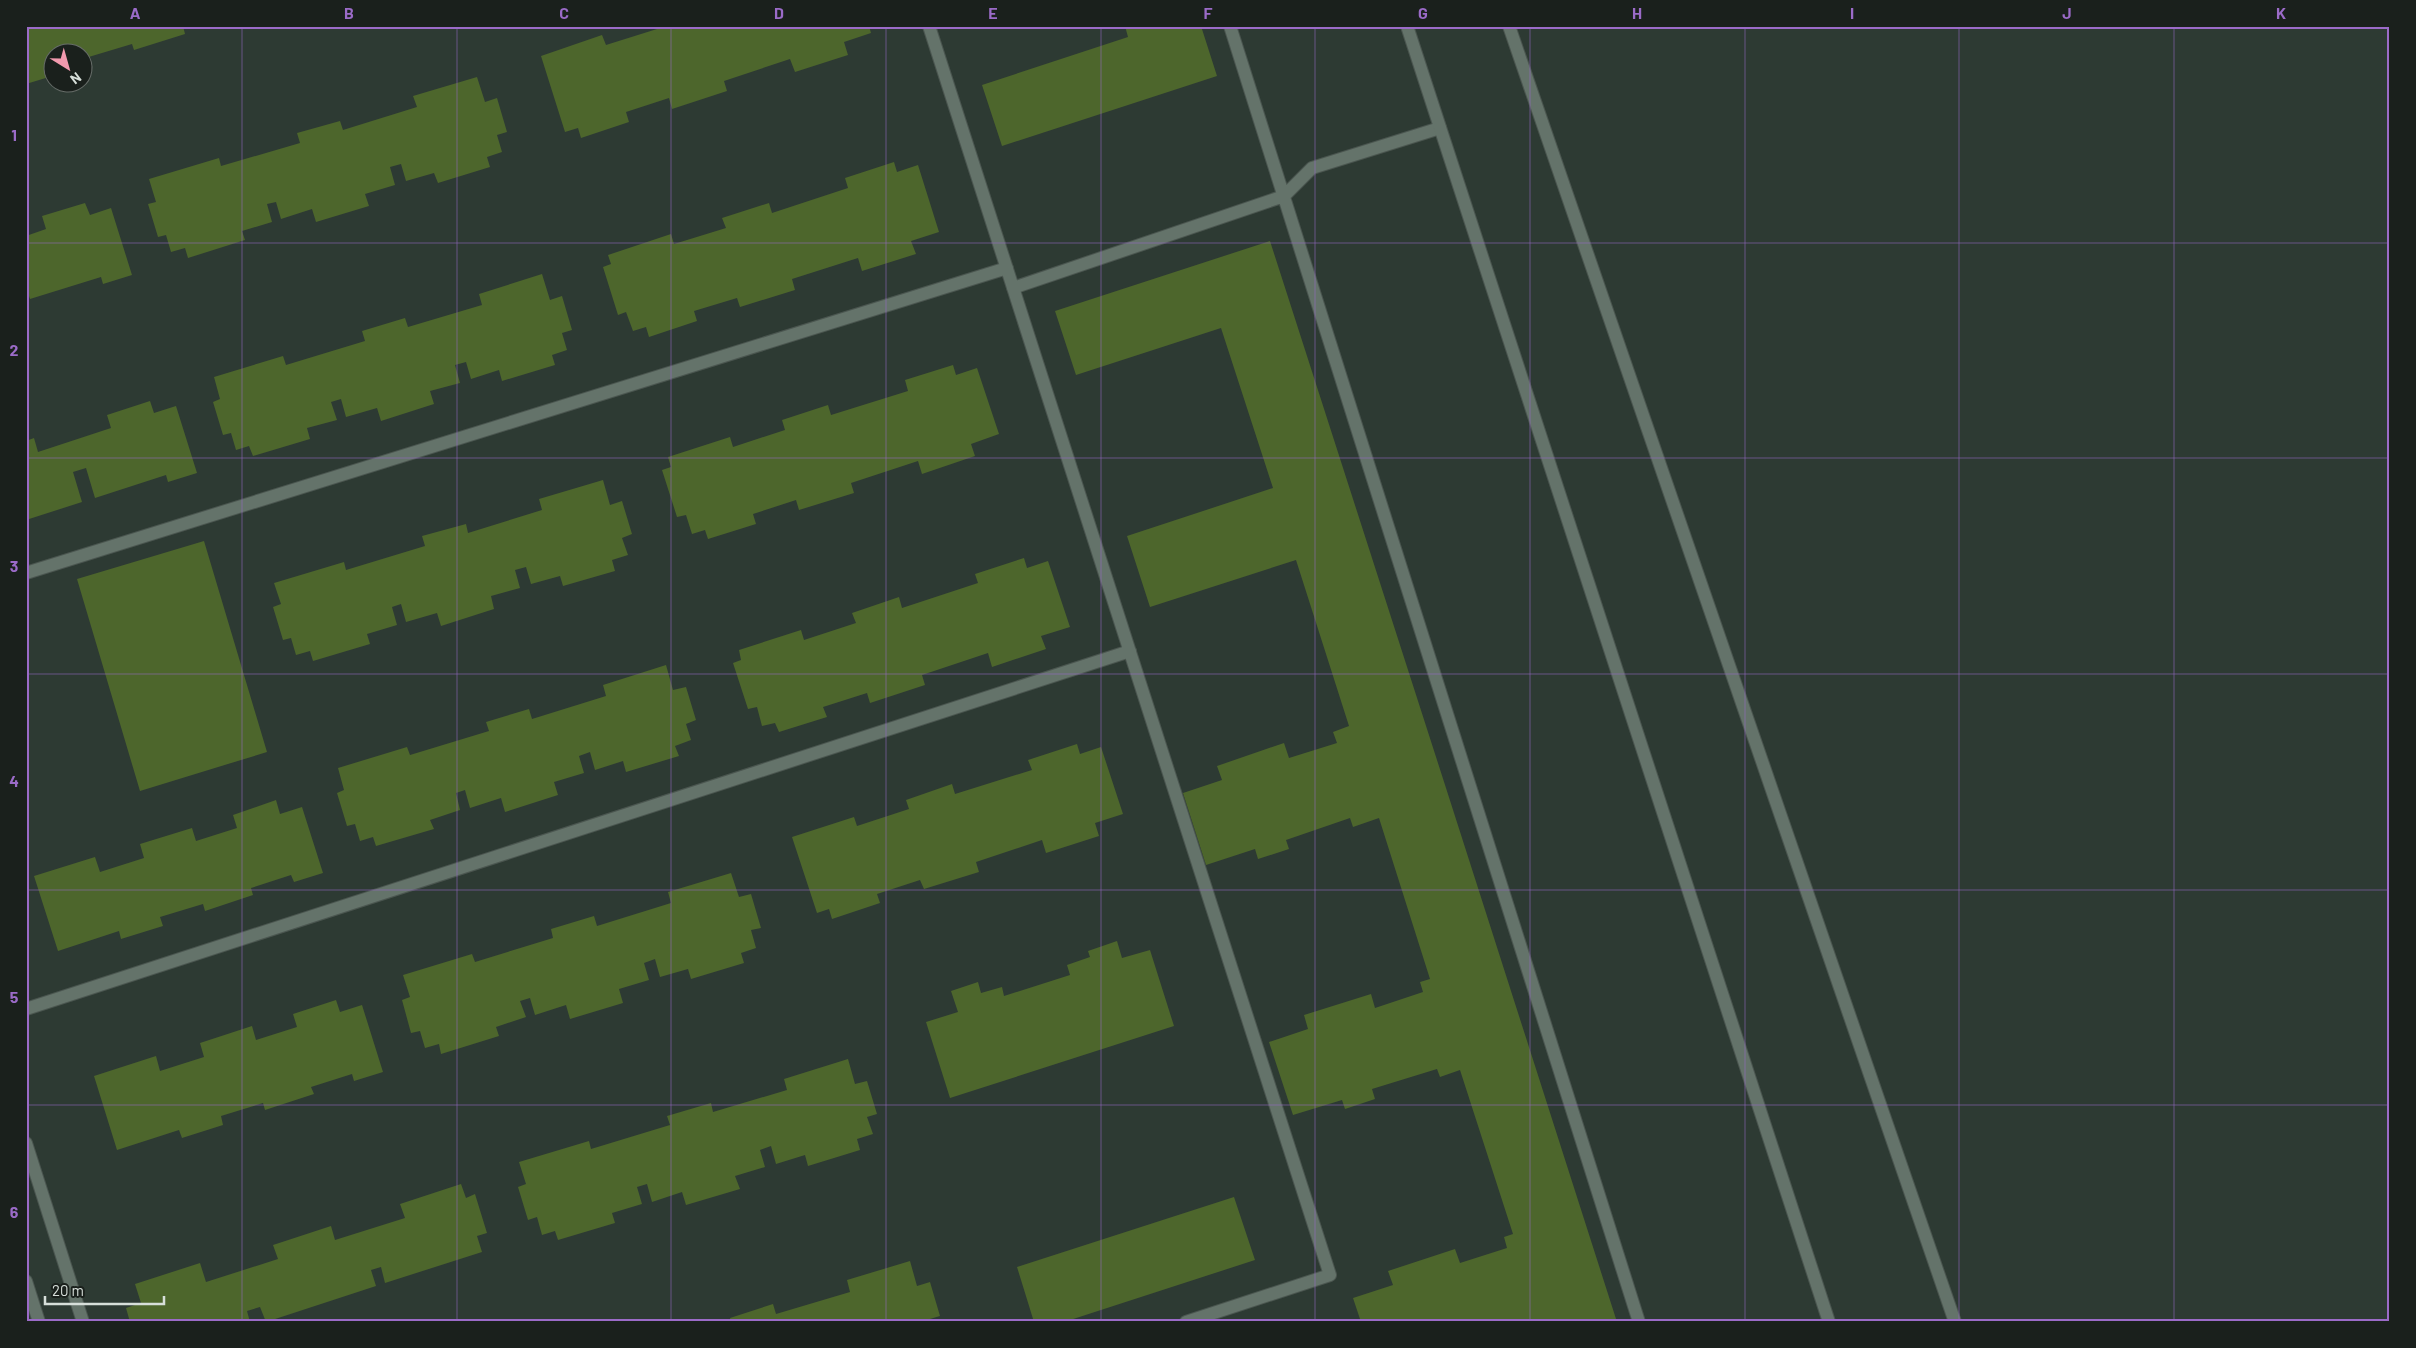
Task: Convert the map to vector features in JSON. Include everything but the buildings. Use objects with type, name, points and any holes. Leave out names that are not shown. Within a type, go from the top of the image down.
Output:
[{"type":"main road","points":[[929,26],[1330,1275],[1186,1322]]},
{"type":"main road","points":[[1230,26],[1639,1322]]},
{"type":"main road","points":[[1407,26],[1829,1322]]},
{"type":"main road","points":[[1509,26],[1954,1322]]},
{"type":"main road","points":[[1014,288],[1284,196],[1312,168],[1440,128]]},
{"type":"main road","points":[[26,573],[1007,268]]},
{"type":"main road","points":[[26,1009],[1130,651]]},
{"type":"main road","points":[[26,1143],[83,1322]]},
{"type":"main road","points":[[26,1280],[39,1322]]}]
